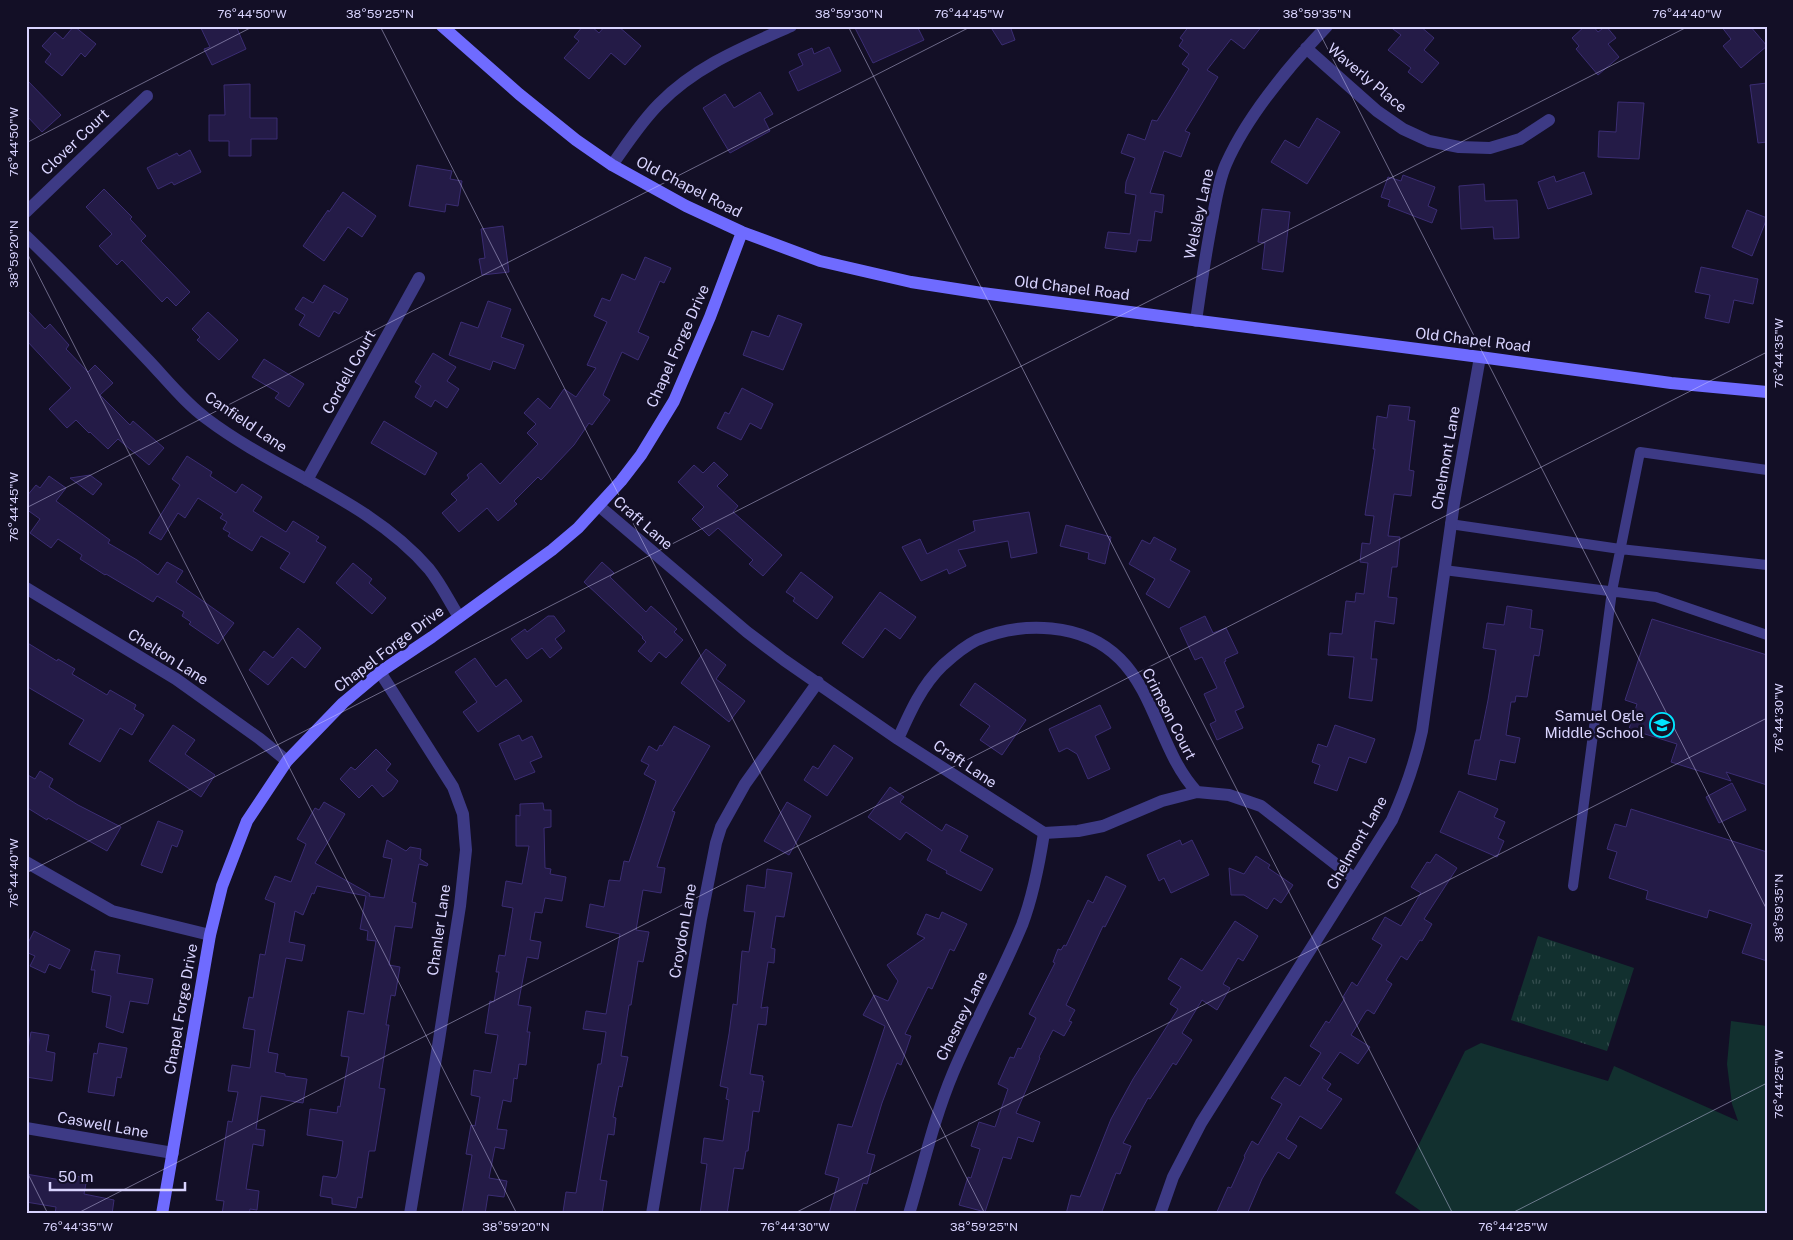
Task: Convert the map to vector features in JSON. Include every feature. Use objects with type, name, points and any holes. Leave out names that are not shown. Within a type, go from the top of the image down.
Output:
[{"type":"street","name":"Old Chapel Road","points":[[442,26],[548,118],[612,165],[686,206],[742,232],[820,261],[911,282],[982,293],[1671,383],[1767,392]]},
{"type":"street","points":[[612,165],[645,119],[671,92],[702,69],[791,26]]},
{"type":"street","name":"Welsley Lane","points":[[1196,321],[1216,198],[1226,165],[1245,127],[1306,48],[1327,26]]},
{"type":"street","name":"Waverly Place","points":[[1306,48],[1377,111],[1403,129],[1429,141],[1459,146],[1490,148],[1520,139],[1549,120]]},
{"type":"street","name":"Clover Court","points":[[26,212],[147,96]]},
{"type":"street","name":"Chapel Forge Drive","points":[[162,1214],[210,935],[222,886],[247,821],[286,762],[343,703],[380,672],[552,550],[578,528],[599,506],[641,455],[674,401],[710,317],[742,232]]},
{"type":"street","name":"Canfield Lane","points":[[26,236],[206,418],[255,451],[307,480],[380,525],[404,544],[440,584],[459,617]]},
{"type":"street","name":"Cordell Court","points":[[307,480],[419,278]]},
{"type":"street","name":"Chelmont Lane","points":[[1160,1214],[1173,1177],[1201,1124],[1392,820],[1407,786],[1416,759],[1422,731],[1450,524],[1480,357]]},
{"type":"street","name":"Craft Lane","points":[[599,506],[747,632],[898,738],[1044,834]]},
{"type":"street","name":"Chelton Lane","points":[[26,588],[176,679],[260,740],[286,762]]},
{"type":"street","name":"Crimson Court","points":[[898,738],[926,684],[943,665],[976,641],[1021,628],[1048,628],[1072,632],[1107,649],[1120,659],[1132,674],[1157,719],[1180,772],[1198,792]]},
{"type":"street","name":"Chanler Lane","points":[[380,672],[453,787],[463,814],[466,850],[460,906],[410,1214]]},
{"type":"street","name":"Croydon Lane","points":[[652,1214],[701,919],[716,843],[721,827],[745,784],[818,682]]},
{"type":"street","points":[[1044,834],[1078,831],[1103,826],[1162,801],[1198,792],[1229,795],[1261,806],[1355,879]]},
{"type":"street","name":"Chesney Lane","points":[[909,1214],[946,1089],[1022,924],[1039,867],[1044,834]]},
{"type":"street","points":[[26,862],[112,911],[210,935]]},
{"type":"street","name":"Caswell Lane","points":[[26,1128],[173,1153]]},
{"type":"lane","points":[[1573,886],[1612,591],[1640,452],[1767,470]]},
{"type":"lane","points":[[1450,524],[1620,549],[1767,565]]},
{"type":"lane","points":[[1444,570],[1656,597],[1767,636]]},
{"type":"green space","points":[[1538,936],[1634,968],[1607,1051],[1511,1020]]},
{"type":"green space","points":[[1731,1021],[1767,1026],[1767,1214],[1425,1214],[1395,1193],[1465,1051],[1481,1043],[1608,1081],[1614,1066],[1738,1121],[1732,1104],[1727,1064]]},
{"type":"building","points":[[74,26],[96,44],[85,57],[81,53],[62,76],[45,62],[51,54],[42,46],[55,32],[63,39]]},
{"type":"building","points":[[200,26],[236,26],[246,49],[212,65],[204,49],[210,47]]},
{"type":"building","points":[[583,26],[591,26],[599,33],[605,26],[618,26],[641,46],[625,65],[611,53],[589,79],[564,58],[579,41],[574,37]]},
{"type":"building","points":[[854,26],[917,26],[924,40],[873,63]]},
{"type":"building","points":[[990,26],[1010,26],[1015,40],[1002,45]]},
{"type":"building","points":[[1189,26],[1262,26],[1244,49],[1231,39],[1207,70],[1218,77],[1185,131],[1190,133],[1181,157],[1164,151],[1150,193],[1164,195],[1162,213],[1155,211],[1151,241],[1138,240],[1136,252],[1105,248],[1108,232],[1130,234],[1136,195],[1125,193],[1126,182],[1135,158],[1121,153],[1128,134],[1145,140],[1152,120],[1157,121],[1189,69],[1182,64],[1189,54],[1179,46],[1183,40],[1180,38]]},
{"type":"building","points":[[1389,26],[1420,26],[1434,38],[1424,50],[1439,63],[1422,83],[1408,72],[1411,68],[1388,50],[1401,35]]},
{"type":"building","points":[[1585,26],[1593,26],[1598,32],[1606,26],[1616,38],[1608,44],[1619,57],[1598,75],[1576,49],[1579,46],[1572,38]]},
{"type":"building","points":[[1721,26],[1750,26],[1767,46],[1741,68],[1723,46],[1731,39]]},
{"type":"building","points":[[829,47],[841,71],[798,91],[789,72],[803,65],[798,54],[812,48],[814,54]]},
{"type":"building","points":[[26,79],[61,115],[42,132],[26,115]]},
{"type":"building","points":[[1767,83],[1767,142],[1758,143],[1750,85]]},
{"type":"building","points":[[250,84],[250,118],[277,118],[277,139],[251,139],[251,156],[229,156],[229,141],[209,141],[209,115],[225,115],[224,85]]},
{"type":"building","points":[[760,92],[773,114],[764,119],[770,131],[730,153],[703,108],[725,94],[734,108]]},
{"type":"building","points":[[1618,102],[1644,103],[1639,159],[1598,157],[1599,131],[1616,132]]},
{"type":"building","points":[[1317,118],[1340,132],[1307,184],[1271,162],[1285,140],[1299,148]]},
{"type":"building","points":[[190,150],[201,172],[174,185],[172,182],[158,189],[147,168],[177,153],[179,156]]},
{"type":"building","points":[[417,165],[452,171],[450,179],[462,181],[458,206],[446,204],[445,212],[409,206]]},
{"type":"building","points":[[1584,172],[1592,194],[1548,209],[1538,182],[1554,176],[1556,182]]},
{"type":"building","points":[[1403,175],[1435,187],[1428,206],[1437,210],[1432,223],[1388,206],[1390,200],[1381,197],[1388,177],[1401,181]]},
{"type":"building","points":[[1484,184],[1485,201],[1517,200],[1519,238],[1494,239],[1493,227],[1461,229],[1459,186]]},
{"type":"building","points":[[104,189],[132,217],[130,219],[146,236],[141,241],[190,292],[176,306],[167,297],[162,302],[122,260],[117,265],[99,246],[112,234],[86,207]]},
{"type":"building","points":[[343,192],[376,216],[362,237],[348,227],[324,261],[303,246]]},
{"type":"building","points":[[1262,209],[1290,212],[1283,272],[1262,269],[1265,243],[1258,242]]},
{"type":"building","points":[[1747,210],[1767,218],[1752,256],[1732,247]]},
{"type":"building","points":[[503,226],[509,272],[482,275],[479,259],[485,258],[481,229]]},
{"type":"building","points":[[645,257],[671,268],[664,283],[660,281],[638,332],[649,337],[638,360],[622,352],[603,395],[610,400],[592,425],[589,423],[574,445],[541,480],[538,477],[514,501],[517,504],[498,521],[487,508],[459,532],[442,513],[457,500],[451,494],[469,478],[467,475],[481,463],[500,484],[538,444],[527,433],[536,424],[524,413],[538,398],[550,409],[564,389],[576,397],[596,368],[587,365],[607,322],[594,316],[602,298],[610,301],[622,274],[635,280]]},
{"type":"building","points":[[1701,267],[1758,279],[1753,304],[1734,300],[1729,323],[1705,318],[1710,295],[1695,292]]},
{"type":"building","points":[[324,285],[348,299],[339,314],[334,311],[319,337],[299,325],[305,315],[295,309],[303,297],[313,303]]},
{"type":"building","points":[[488,301],[511,309],[501,337],[524,345],[515,369],[493,361],[490,370],[449,355],[461,322],[478,328]]},
{"type":"building","points":[[26,309],[45,329],[50,324],[69,345],[66,349],[88,372],[95,365],[113,383],[100,395],[130,425],[133,421],[164,448],[149,465],[118,439],[108,449],[76,420],[67,428],[49,409],[71,388],[26,340]]},
{"type":"building","points":[[208,312],[238,340],[219,360],[197,340],[200,337],[192,329]]},
{"type":"building","points":[[778,315],[802,324],[783,370],[743,355],[752,331],[769,337]]},
{"type":"building","points":[[433,353],[456,367],[447,381],[459,389],[447,408],[435,400],[431,407],[415,397],[421,386],[415,382]]},
{"type":"building","points":[[264,359],[304,384],[289,407],[275,398],[279,393],[252,377]]},
{"type":"building","points":[[742,388],[773,404],[761,429],[750,423],[741,440],[717,428],[725,412],[729,414]]},
{"type":"building","points":[[1389,405],[1410,407],[1408,420],[1415,421],[1409,470],[1414,471],[1411,496],[1394,494],[1388,536],[1400,537],[1397,567],[1392,567],[1388,597],[1397,598],[1394,624],[1375,621],[1371,659],[1377,659],[1372,701],[1349,698],[1354,657],[1328,655],[1330,633],[1342,634],[1346,601],[1355,602],[1356,593],[1364,594],[1368,563],[1360,562],[1362,543],[1370,544],[1374,516],[1365,515],[1375,449],[1373,449],[1377,416],[1387,418]]},
{"type":"building","points":[[384,421],[437,453],[425,475],[371,443]]},
{"type":"building","points":[[187,456],[212,472],[210,476],[236,493],[242,484],[262,497],[253,511],[286,532],[293,521],[319,537],[316,541],[326,547],[304,583],[280,568],[290,553],[261,536],[252,551],[228,536],[230,533],[223,529],[227,522],[220,518],[223,514],[198,498],[185,518],[178,513],[161,540],[149,533],[180,485],[172,479]]},
{"type":"building","points":[[714,462],[728,475],[717,486],[738,506],[733,512],[782,555],[763,576],[749,564],[753,560],[718,528],[709,536],[692,519],[704,507],[678,482],[694,465],[703,473]]},
{"type":"building","points":[[90,475],[102,484],[93,495],[70,478]]},
{"type":"building","points":[[49,476],[66,488],[56,501],[110,540],[108,543],[158,575],[167,562],[183,571],[176,582],[234,623],[218,644],[189,624],[191,622],[182,616],[184,612],[157,596],[153,602],[80,559],[82,555],[58,539],[51,548],[30,533],[40,519],[26,509],[26,497],[36,485],[40,488]]},
{"type":"building","points":[[1029,512],[1037,553],[1011,558],[1008,541],[958,550],[966,566],[949,574],[947,569],[921,581],[902,547],[920,539],[927,554],[975,531],[973,521]]},
{"type":"building","points":[[1066,525],[1111,537],[1105,564],[1088,559],[1089,553],[1060,546]]},
{"type":"building","points":[[1154,537],[1176,549],[1170,560],[1190,571],[1169,608],[1146,594],[1155,579],[1129,564],[1142,540],[1150,544]]},
{"type":"building","points":[[602,562],[614,573],[610,577],[646,612],[651,606],[677,629],[674,632],[683,640],[666,658],[659,652],[651,662],[638,651],[646,642],[643,637],[584,582]]},
{"type":"building","points":[[353,563],[372,579],[369,583],[386,598],[372,614],[336,583]]},
{"type":"building","points":[[801,572],[833,597],[817,619],[793,601],[795,598],[786,592]]},
{"type":"building","points":[[880,592],[916,617],[900,639],[885,628],[863,658],[842,643]]},
{"type":"building","points":[[1507,606],[1532,610],[1530,628],[1543,630],[1539,656],[1534,655],[1527,697],[1516,696],[1515,702],[1511,702],[1506,735],[1520,738],[1515,763],[1500,760],[1496,780],[1468,774],[1475,740],[1480,740],[1496,650],[1483,648],[1487,623],[1504,625]]},
{"type":"building","points":[[548,616],[554,616],[565,631],[555,639],[562,648],[550,658],[542,648],[527,659],[511,639],[525,629],[527,632]]},
{"type":"building","points":[[1205,616],[1213,633],[1226,628],[1238,653],[1225,659],[1226,661],[1224,662],[1244,707],[1235,711],[1243,728],[1217,740],[1210,724],[1216,721],[1204,694],[1217,688],[1202,657],[1195,660],[1180,628]]},
{"type":"building","points":[[1652,619],[1767,655],[1767,785],[1726,772],[1731,781],[1671,762],[1677,744],[1629,729],[1637,704],[1625,700]]},
{"type":"building","points":[[298,628],[321,648],[305,668],[292,657],[268,685],[249,670],[264,651],[273,658]]},
{"type":"building","points":[[26,642],[57,661],[58,659],[75,669],[72,674],[107,695],[110,690],[136,705],[134,709],[144,715],[132,735],[120,728],[100,762],[69,744],[84,720],[26,686]]},
{"type":"building","points":[[706,649],[726,665],[716,679],[745,701],[729,722],[681,683]]},
{"type":"building","points":[[475,658],[496,687],[506,679],[522,701],[478,732],[463,712],[477,702],[455,672]]},
{"type":"building","points":[[975,683],[1026,720],[1002,755],[980,740],[990,726],[960,705]]},
{"type":"building","points":[[1100,705],[1111,728],[1095,736],[1110,769],[1088,779],[1077,754],[1067,748],[1059,752],[1049,729]]},
{"type":"building","points":[[173,725],[195,740],[185,754],[215,775],[201,797],[149,761]]},
{"type":"building","points":[[1335,725],[1375,739],[1366,763],[1349,757],[1337,791],[1314,783],[1320,765],[1312,762],[1318,744],[1327,747]]},
{"type":"building","points":[[674,726],[710,746],[672,811],[675,812],[657,867],[665,868],[661,893],[643,890],[636,930],[649,932],[643,962],[638,961],[631,1005],[629,1005],[621,1056],[628,1057],[622,1087],[619,1086],[613,1117],[616,1118],[614,1135],[608,1134],[600,1180],[607,1181],[602,1214],[563,1212],[566,1192],[576,1193],[598,1064],[601,1064],[606,1032],[583,1029],[586,1011],[606,1014],[620,934],[586,927],[590,904],[604,907],[609,880],[620,881],[624,861],[629,862],[656,781],[644,774],[649,765],[641,761],[649,746],[657,751],[660,745],[662,746]]},
{"type":"building","points":[[519,735],[522,741],[532,736],[542,757],[530,762],[535,772],[515,780],[499,744]]},
{"type":"building","points":[[834,745],[853,758],[827,796],[804,780],[813,766],[818,769]]},
{"type":"building","points":[[376,749],[391,764],[386,770],[398,781],[392,790],[383,797],[372,785],[359,798],[340,779],[351,767],[355,770]]},
{"type":"building","points":[[40,771],[53,779],[49,787],[78,805],[121,827],[107,851],[26,807],[26,774],[35,779]]},
{"type":"building","points":[[1732,783],[1746,810],[1719,823],[1706,797]]},
{"type":"building","points":[[890,787],[904,797],[900,802],[942,831],[946,824],[968,836],[960,851],[993,869],[981,891],[946,873],[947,871],[927,860],[932,850],[906,832],[900,840],[868,817]]},
{"type":"building","points":[[1459,791],[1498,809],[1494,817],[1505,822],[1498,838],[1504,841],[1497,857],[1440,832]]},
{"type":"building","points":[[324,802],[345,814],[315,863],[370,894],[369,896],[384,898],[392,859],[383,857],[387,840],[406,851],[410,847],[421,849],[420,859],[428,864],[427,866],[419,864],[412,902],[416,903],[412,928],[395,926],[389,965],[400,967],[395,996],[391,995],[386,1025],[389,1025],[379,1088],[385,1089],[375,1151],[369,1151],[362,1198],[358,1197],[356,1208],[332,1204],[332,1198],[320,1196],[323,1176],[336,1178],[338,1174],[343,1141],[307,1135],[310,1109],[337,1113],[338,1106],[340,1107],[349,1057],[341,1056],[348,1011],[364,1014],[376,941],[367,940],[368,931],[360,929],[366,896],[317,886],[303,915],[295,911],[289,942],[305,945],[302,961],[286,958],[268,1052],[278,1054],[275,1072],[285,1074],[285,1076],[307,1079],[303,1103],[261,1096],[256,1129],[265,1130],[263,1146],[253,1144],[246,1189],[259,1191],[257,1210],[250,1209],[249,1214],[222,1214],[224,1201],[216,1200],[228,1121],[232,1122],[238,1092],[228,1091],[232,1065],[250,1068],[255,1030],[243,1028],[249,997],[253,998],[260,954],[265,955],[275,903],[265,899],[275,876],[291,882],[306,844],[297,839],[315,808],[319,810]]},
{"type":"building","points":[[787,802],[811,816],[789,855],[764,841]]},
{"type":"building","points":[[543,803],[544,810],[551,810],[551,827],[544,828],[545,868],[551,869],[550,874],[566,877],[562,901],[545,898],[542,913],[535,912],[530,940],[541,942],[538,959],[527,957],[518,1005],[531,1007],[527,1032],[530,1032],[526,1065],[519,1064],[517,1079],[514,1078],[511,1102],[503,1100],[497,1129],[507,1130],[504,1149],[495,1147],[489,1178],[507,1181],[504,1197],[488,1195],[485,1214],[462,1214],[472,1155],[466,1154],[471,1125],[475,1126],[480,1097],[471,1095],[474,1070],[491,1073],[498,1035],[485,1033],[490,1001],[494,1002],[499,972],[496,972],[499,955],[505,956],[513,908],[502,906],[506,881],[522,884],[529,846],[516,846],[516,815],[520,816],[520,804]]},
{"type":"building","points":[[1631,809],[1767,852],[1767,961],[1742,953],[1752,924],[1709,910],[1707,918],[1646,899],[1648,891],[1609,878],[1617,852],[1607,849],[1615,824],[1626,827]]},
{"type":"building","points":[[158,821],[183,831],[177,847],[172,845],[162,873],[141,865]]},
{"type":"building","points":[[1180,840],[1182,845],[1192,840],[1209,875],[1171,893],[1164,878],[1159,881],[1147,855]]},
{"type":"building","points":[[1436,854],[1457,868],[1424,919],[1432,924],[1422,941],[1420,940],[1407,960],[1401,956],[1386,980],[1392,984],[1374,1014],[1368,1010],[1366,1011],[1351,1035],[1370,1047],[1358,1064],[1340,1052],[1322,1078],[1331,1084],[1327,1090],[1342,1099],[1321,1129],[1300,1116],[1286,1139],[1297,1146],[1289,1159],[1278,1152],[1262,1179],[1247,1214],[1216,1214],[1228,1187],[1231,1188],[1252,1141],[1258,1145],[1282,1104],[1271,1098],[1285,1077],[1300,1086],[1321,1053],[1310,1046],[1326,1021],[1329,1023],[1345,998],[1343,997],[1352,982],[1357,986],[1382,945],[1372,939],[1385,917],[1401,926],[1421,893],[1411,887],[1427,862],[1430,863]]},
{"type":"building","points":[[1256,856],[1270,865],[1268,868],[1293,885],[1281,903],[1274,898],[1267,909],[1244,895],[1231,895],[1229,868],[1244,874]]},
{"type":"building","points":[[767,869],[792,873],[784,917],[776,916],[771,948],[775,949],[774,963],[768,962],[761,1008],[768,1007],[766,1025],[758,1024],[750,1074],[763,1076],[762,1081],[764,1081],[759,1112],[753,1111],[748,1151],[746,1151],[743,1169],[734,1168],[727,1214],[700,1214],[707,1164],[701,1163],[704,1138],[723,1141],[729,1100],[726,1099],[728,1088],[720,1086],[733,1004],[737,1005],[742,951],[749,952],[755,912],[744,911],[747,885],[765,888]]},
{"type":"building","points":[[1106,876],[1126,886],[1105,927],[1103,926],[1066,1005],[1075,1010],[1069,1021],[1072,1022],[1064,1036],[1053,1030],[1039,1057],[1016,1113],[1040,1122],[1033,1142],[1018,1137],[1011,1159],[1003,1157],[985,1212],[959,1205],[968,1177],[971,1178],[980,1149],[971,1146],[979,1122],[995,1127],[1008,1089],[998,1084],[1010,1057],[1014,1058],[1018,1048],[1021,1049],[1036,1018],[1029,1014],[1055,963],[1053,962],[1058,949],[1061,950],[1064,945],[1066,946],[1088,900],[1093,903]]},
{"type":"building","points":[[942,912],[967,924],[954,951],[950,949],[932,989],[928,987],[905,1034],[911,1036],[901,1065],[897,1063],[882,1103],[867,1153],[875,1155],[867,1184],[863,1183],[854,1214],[829,1214],[839,1178],[825,1174],[838,1124],[852,1127],[885,1026],[863,1015],[874,995],[888,1001],[898,981],[887,965],[925,938],[917,934],[926,914],[939,919]]},
{"type":"building","points":[[1235,921],[1258,936],[1243,961],[1238,958],[1223,984],[1230,988],[1217,1010],[1202,1000],[1182,1033],[1192,1040],[1176,1065],[1173,1063],[1150,1099],[1148,1098],[1123,1143],[1131,1146],[1120,1174],[1116,1173],[1101,1214],[1066,1214],[1071,1195],[1080,1197],[1111,1119],[1133,1079],[1178,1009],[1170,1004],[1181,987],[1168,979],[1181,958],[1202,971]]},
{"type":"building","points":[[34,931],[70,950],[60,969],[49,964],[45,973],[30,966],[35,956],[26,952],[26,947]]},
{"type":"building","points":[[95,951],[120,955],[117,973],[153,979],[148,1004],[130,1001],[123,1033],[106,1027],[111,996],[92,992],[95,970],[91,970]]},
{"type":"building","points":[[31,1032],[49,1035],[46,1051],[55,1053],[52,1081],[26,1077],[26,1048],[28,1049]]},
{"type":"building","points":[[99,1043],[127,1048],[121,1078],[117,1077],[114,1096],[88,1092],[94,1053],[97,1054]]},
{"type":"building","points":[[26,1174],[61,1180],[62,1174],[87,1178],[84,1194],[114,1200],[112,1214],[55,1214],[56,1207],[26,1202]]},
{"type":"place","name":"Samuel Ogle Middle School","points":[[1662,725]]}]
